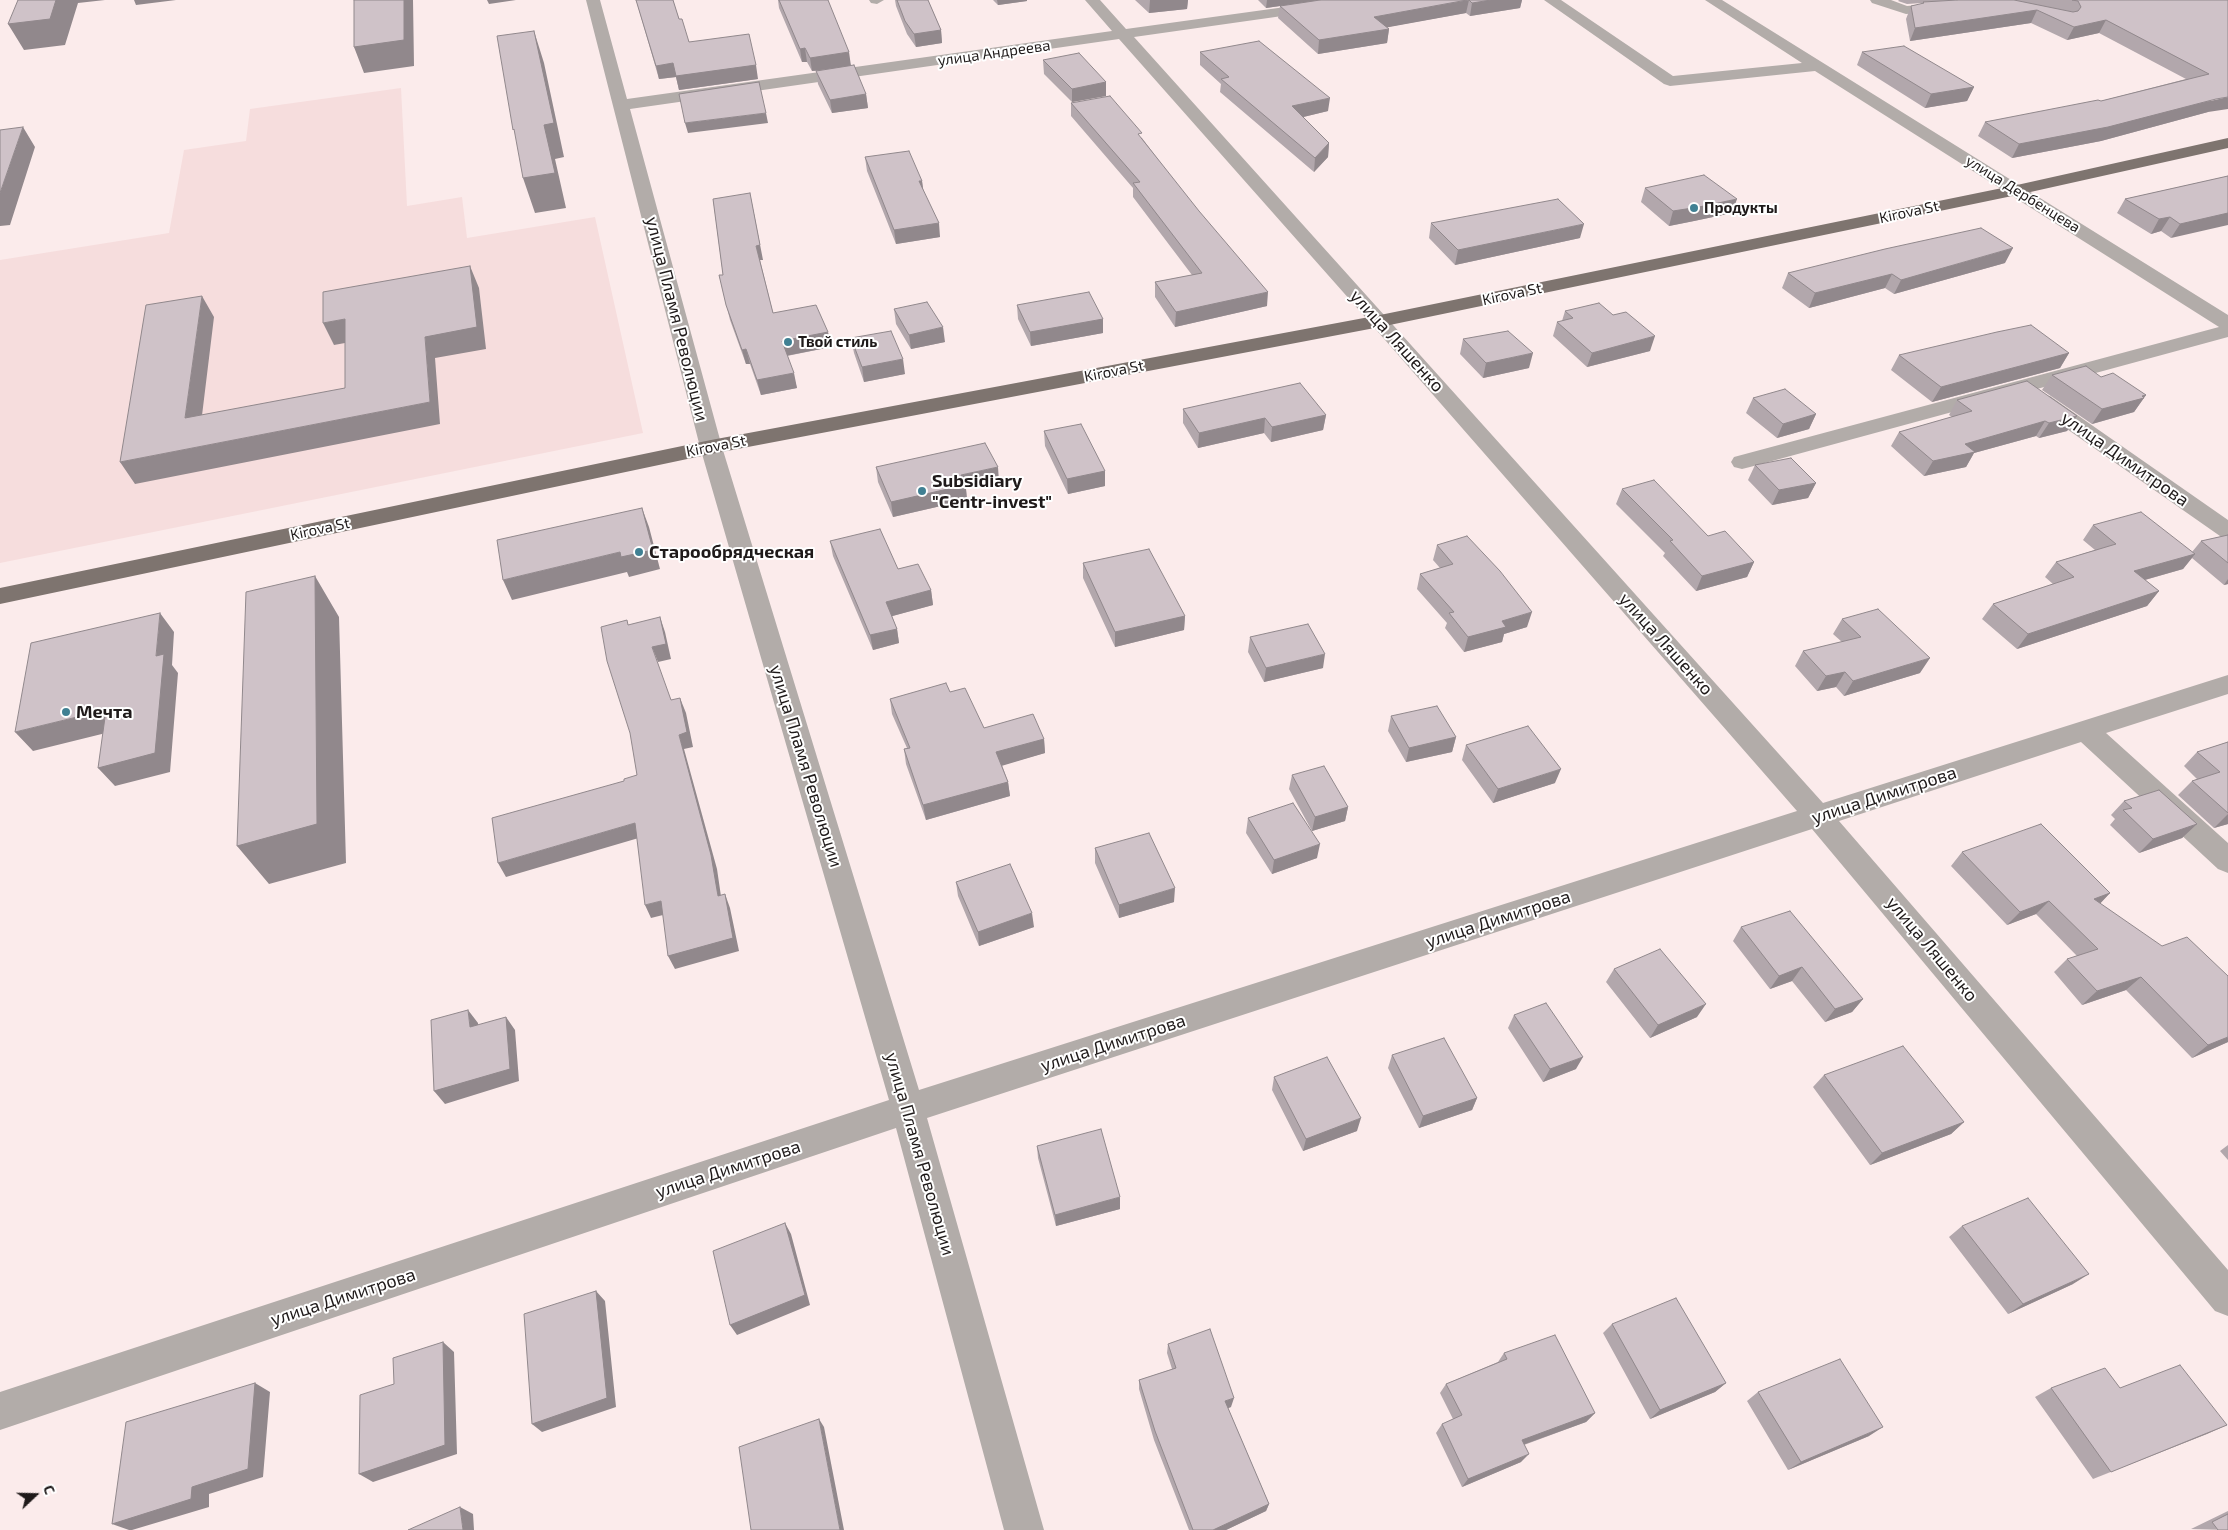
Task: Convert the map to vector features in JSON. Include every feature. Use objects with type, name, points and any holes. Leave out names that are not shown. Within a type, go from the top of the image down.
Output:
[{"type":"main road","name":"Kirova St","points":[[0,596],[711,447],[1380,322],[2017,190],[2228,143]]},
{"type":"street","name":"улица Пламя Революции","points":[[593,0],[711,447],[908,1109],[1024,1530]]},
{"type":"street","name":"улица Ляшенко","points":[[1092,0],[1818,816],[2228,1298]]},
{"type":"street","name":"улица Андреева","points":[[622,105],[1367,0]]},
{"type":"street","points":[[1551,0],[1670,81],[1818,66]]},
{"type":"street","name":"улица Дербенцева","points":[[1712,0],[2228,324]]},
{"type":"street","points":[[1877,0],[1906,10],[1958,6]]},
{"type":"street","points":[[1742,462],[2228,331]]},
{"type":"street","name":"улица Димитрова","points":[[2022,387],[2228,531]]},
{"type":"street","name":"улица Димитрова","points":[[0,1411],[908,1109],[2227,686]]},
{"type":"street","points":[[2085,730],[2228,861]]},
{"type":"shaded area","points":[[401,88],[407,206],[462,197],[467,238],[595,217],[643,433],[0,563],[0,260],[169,233],[184,150],[246,141],[250,109]]},
{"type":"building","points":[[18,0],[56,0],[50,19],[8,24]]},
{"type":"building","points":[[354,0],[404,0],[404,40],[354,47]]},
{"type":"building","points":[[636,0],[673,0],[679,19],[682,19],[689,42],[749,34],[756,65],[676,76],[673,63],[656,66]]},
{"type":"building","points":[[779,0],[828,0],[849,52],[810,58],[805,48],[800,49]]},
{"type":"building","points":[[897,0],[928,0],[941,30],[914,34],[905,21]]},
{"type":"building","points":[[1320,0],[1467,0],[1374,17],[1389,29],[1319,40],[1280,6]]},
{"type":"building","points":[[1469,0],[1491,0],[1472,3]]},
{"type":"building","points":[[2014,0],[2073,12],[2078,11],[2081,7],[2078,1],[2072,0],[2228,0],[2228,97],[2108,127],[2019,144],[1985,122],[2098,100],[2101,101],[2209,74],[2106,20],[2074,27],[2037,10],[1915,28],[1911,6],[1923,2]]},
{"type":"building","points":[[534,31],[554,123],[544,125],[555,173],[523,178],[497,36]]},
{"type":"building","points":[[1259,41],[1330,98],[1292,106],[1329,143],[1315,158],[1221,79],[1229,77],[1200,52]]},
{"type":"building","points":[[1904,46],[1974,87],[1931,94],[1862,52]]},
{"type":"building","points":[[1079,53],[1106,82],[1072,89],[1043,60]]},
{"type":"building","points":[[854,65],[866,94],[830,100],[816,71]]},
{"type":"building","points":[[759,82],[766,113],[685,123],[679,94]]},
{"type":"building","points":[[1110,96],[1142,133],[1138,134],[1199,211],[1268,292],[1176,312],[1155,282],[1202,273],[1133,183],[1140,182],[1071,103]]},
{"type":"building","points":[[23,127],[0,193],[0,130]]},
{"type":"building","points":[[909,151],[922,181],[919,181],[939,223],[894,230],[865,157]]},
{"type":"building","points":[[1704,175],[1737,199],[1673,211],[1645,188]]},
{"type":"building","points":[[2228,176],[2228,213],[2180,224],[2170,217],[2159,219],[2125,199]]},
{"type":"building","points":[[750,193],[760,245],[756,246],[773,313],[816,305],[828,332],[782,341],[794,373],[757,380],[746,349],[742,350],[726,305],[719,275],[723,275],[713,199]]},
{"type":"building","points":[[1558,199],[1584,224],[1458,250],[1431,223]]},
{"type":"building","points":[[1981,228],[2013,248],[1901,280],[1892,274],[1815,293],[1788,273],[1885,249]]},
{"type":"building","points":[[470,266],[477,327],[425,337],[430,402],[120,462],[146,305],[202,296],[185,418],[345,388],[345,319],[323,323],[323,292]]},
{"type":"building","points":[[1089,292],[1103,319],[1030,332],[1017,305]]},
{"type":"building","points":[[927,302],[943,327],[909,335],[894,309]]},
{"type":"building","points":[[1599,303],[1613,315],[1626,312],[1655,336],[1592,353],[1557,322],[1573,318],[1565,311]]},
{"type":"building","points":[[2031,325],[2069,353],[1941,387],[1899,355],[1997,332]]},
{"type":"building","points":[[891,331],[903,359],[862,367],[851,338]]},
{"type":"building","points":[[1508,331],[1533,353],[1486,363],[1463,339]]},
{"type":"building","points":[[2086,366],[2101,377],[2113,373],[2146,395],[2142,396],[2144,398],[2102,409],[2052,375]]},
{"type":"building","points":[[2027,381],[2077,416],[2049,423],[2045,421],[1965,444],[1975,452],[1933,461],[1899,432],[1972,411],[1957,400]]},
{"type":"building","points":[[1300,383],[1326,415],[1272,427],[1265,418],[1199,433],[1183,409]]},
{"type":"building","points":[[1785,389],[1816,414],[1783,424],[1753,398]]},
{"type":"building","points":[[1081,424],[1105,471],[1067,479],[1044,431]]},
{"type":"building","points":[[985,443],[998,467],[961,475],[965,485],[891,502],[876,467]]},
{"type":"building","points":[[1791,458],[1816,483],[1779,490],[1755,465]]},
{"type":"building","points":[[1654,480],[1708,536],[1725,531],[1754,562],[1702,576],[1670,541],[1673,540],[1622,489]]},
{"type":"building","points":[[642,508],[653,550],[621,557],[620,552],[503,580],[497,540]]},
{"type":"building","points":[[2141,512],[2195,554],[2134,571],[2159,591],[2028,634],[1993,604],[2074,577],[2056,562],[2116,544],[2093,525]]},
{"type":"building","points":[[880,529],[898,569],[918,564],[931,590],[886,602],[897,629],[870,635],[830,541]]},
{"type":"building","points":[[2228,535],[2228,563],[2201,541]]},
{"type":"building","points":[[1467,536],[1500,571],[1532,612],[1502,621],[1506,627],[1468,637],[1449,613],[1454,612],[1420,574],[1453,564],[1437,545]]},
{"type":"building","points":[[1149,549],[1185,616],[1115,632],[1083,563]]},
{"type":"building","points":[[315,576],[317,824],[237,846],[246,592]]},
{"type":"building","points":[[1878,609],[1930,658],[1853,681],[1845,672],[1826,676],[1803,651],[1861,637],[1842,619]]},
{"type":"building","points":[[160,613],[156,656],[164,654],[155,753],[98,768],[106,710],[15,732],[31,643]]},
{"type":"building","points":[[660,617],[666,644],[652,647],[671,700],[680,698],[687,732],[679,735],[711,855],[718,896],[725,894],[733,938],[668,956],[661,901],[645,905],[635,823],[498,863],[492,818],[624,781],[624,779],[637,775],[630,733],[607,661],[601,627],[627,620],[628,625]]},
{"type":"building","points":[[1308,624],[1325,654],[1266,668],[1250,637]]},
{"type":"building","points":[[946,683],[950,692],[965,688],[984,728],[1033,714],[1044,739],[996,752],[1008,782],[923,805],[904,749],[910,748],[890,699]]},
{"type":"building","points":[[1437,706],[1456,737],[1409,748],[1391,716]]},
{"type":"building","points":[[1528,726],[1561,769],[1498,789],[1466,745]]},
{"type":"building","points":[[2228,742],[2228,813],[2192,781],[2220,772],[2197,752]]},
{"type":"building","points":[[1324,766],[1348,807],[1315,817],[1292,775]]},
{"type":"building","points":[[2159,790],[2197,824],[2153,839],[2123,810],[2132,808],[2124,801]]},
{"type":"building","points":[[1293,803],[1320,844],[1274,860],[1248,818]]},
{"type":"building","points":[[2041,824],[2110,893],[2094,899],[2162,946],[2187,937],[2228,976],[2228,1037],[2208,1045],[2141,977],[2097,991],[2067,959],[2098,949],[2049,901],[2020,912],[1962,852]]},
{"type":"building","points":[[1149,833],[1175,888],[1119,905],[1095,848]]},
{"type":"building","points":[[1010,864],[1032,913],[978,932],[956,882]]},
{"type":"building","points":[[1790,911],[1863,999],[1835,1009],[1802,967],[1779,976],[1741,927]]},
{"type":"building","points":[[1660,949],[1706,1004],[1658,1025],[1614,969]]},
{"type":"building","points":[[1546,1003],[1583,1057],[1550,1069],[1514,1015]]},
{"type":"building","points":[[468,1010],[470,1027],[506,1017],[510,1069],[434,1091],[431,1020]]},
{"type":"building","points":[[1444,1038],[1477,1098],[1423,1116],[1392,1055]]},
{"type":"building","points":[[1903,1046],[1964,1122],[1882,1153],[1824,1075]]},
{"type":"building","points":[[1327,1057],[1361,1118],[1306,1139],[1274,1077]]},
{"type":"building","points":[[1101,1129],[1120,1197],[1055,1215],[1037,1146]]},
{"type":"building","points":[[2028,1198],[2089,1274],[2023,1304],[1962,1226]]},
{"type":"building","points":[[785,1223],[805,1295],[730,1325],[713,1251]]},
{"type":"building","points":[[596,1291],[607,1398],[532,1424],[524,1314]]},
{"type":"building","points":[[1676,1298],[1726,1383],[1660,1410],[1612,1324]]},
{"type":"building","points":[[1210,1329],[1234,1398],[1225,1401],[1269,1504],[1213,1530],[1193,1530],[1155,1431],[1139,1380],[1176,1368],[1168,1344]]},
{"type":"building","points":[[1555,1335],[1595,1413],[1522,1440],[1529,1454],[1468,1479],[1442,1424],[1462,1415],[1446,1384],[1507,1359],[1504,1353]]},
{"type":"building","points":[[443,1342],[445,1445],[359,1474],[360,1395],[394,1384],[393,1358]]},
{"type":"building","points":[[1840,1359],[1883,1427],[1801,1462],[1758,1392]]},
{"type":"building","points":[[2180,1365],[2227,1425],[2111,1472],[2051,1388],[2105,1368],[2120,1388]]},
{"type":"building","points":[[255,1383],[248,1469],[192,1487],[191,1499],[112,1524],[126,1422]]},
{"type":"building","points":[[819,1419],[840,1530],[751,1530],[739,1447]]},
{"type":"building","points":[[460,1507],[463,1530],[408,1530]]},
{"type":"building","points":[[2228,1514],[2228,1530],[2218,1530],[2212,1522]]},
{"type":"place","name":"Продукты","points":[[1694,208]]},
{"type":"place","name":"Твой стиль","points":[[788,342]]},
{"type":"place","name":"Subsidiary \"Centr-invest\"","points":[[922,491]]},
{"type":"place","name":"Старообрядческая","points":[[639,552]]},
{"type":"place","name":"Мечта","points":[[66,712]]}]
